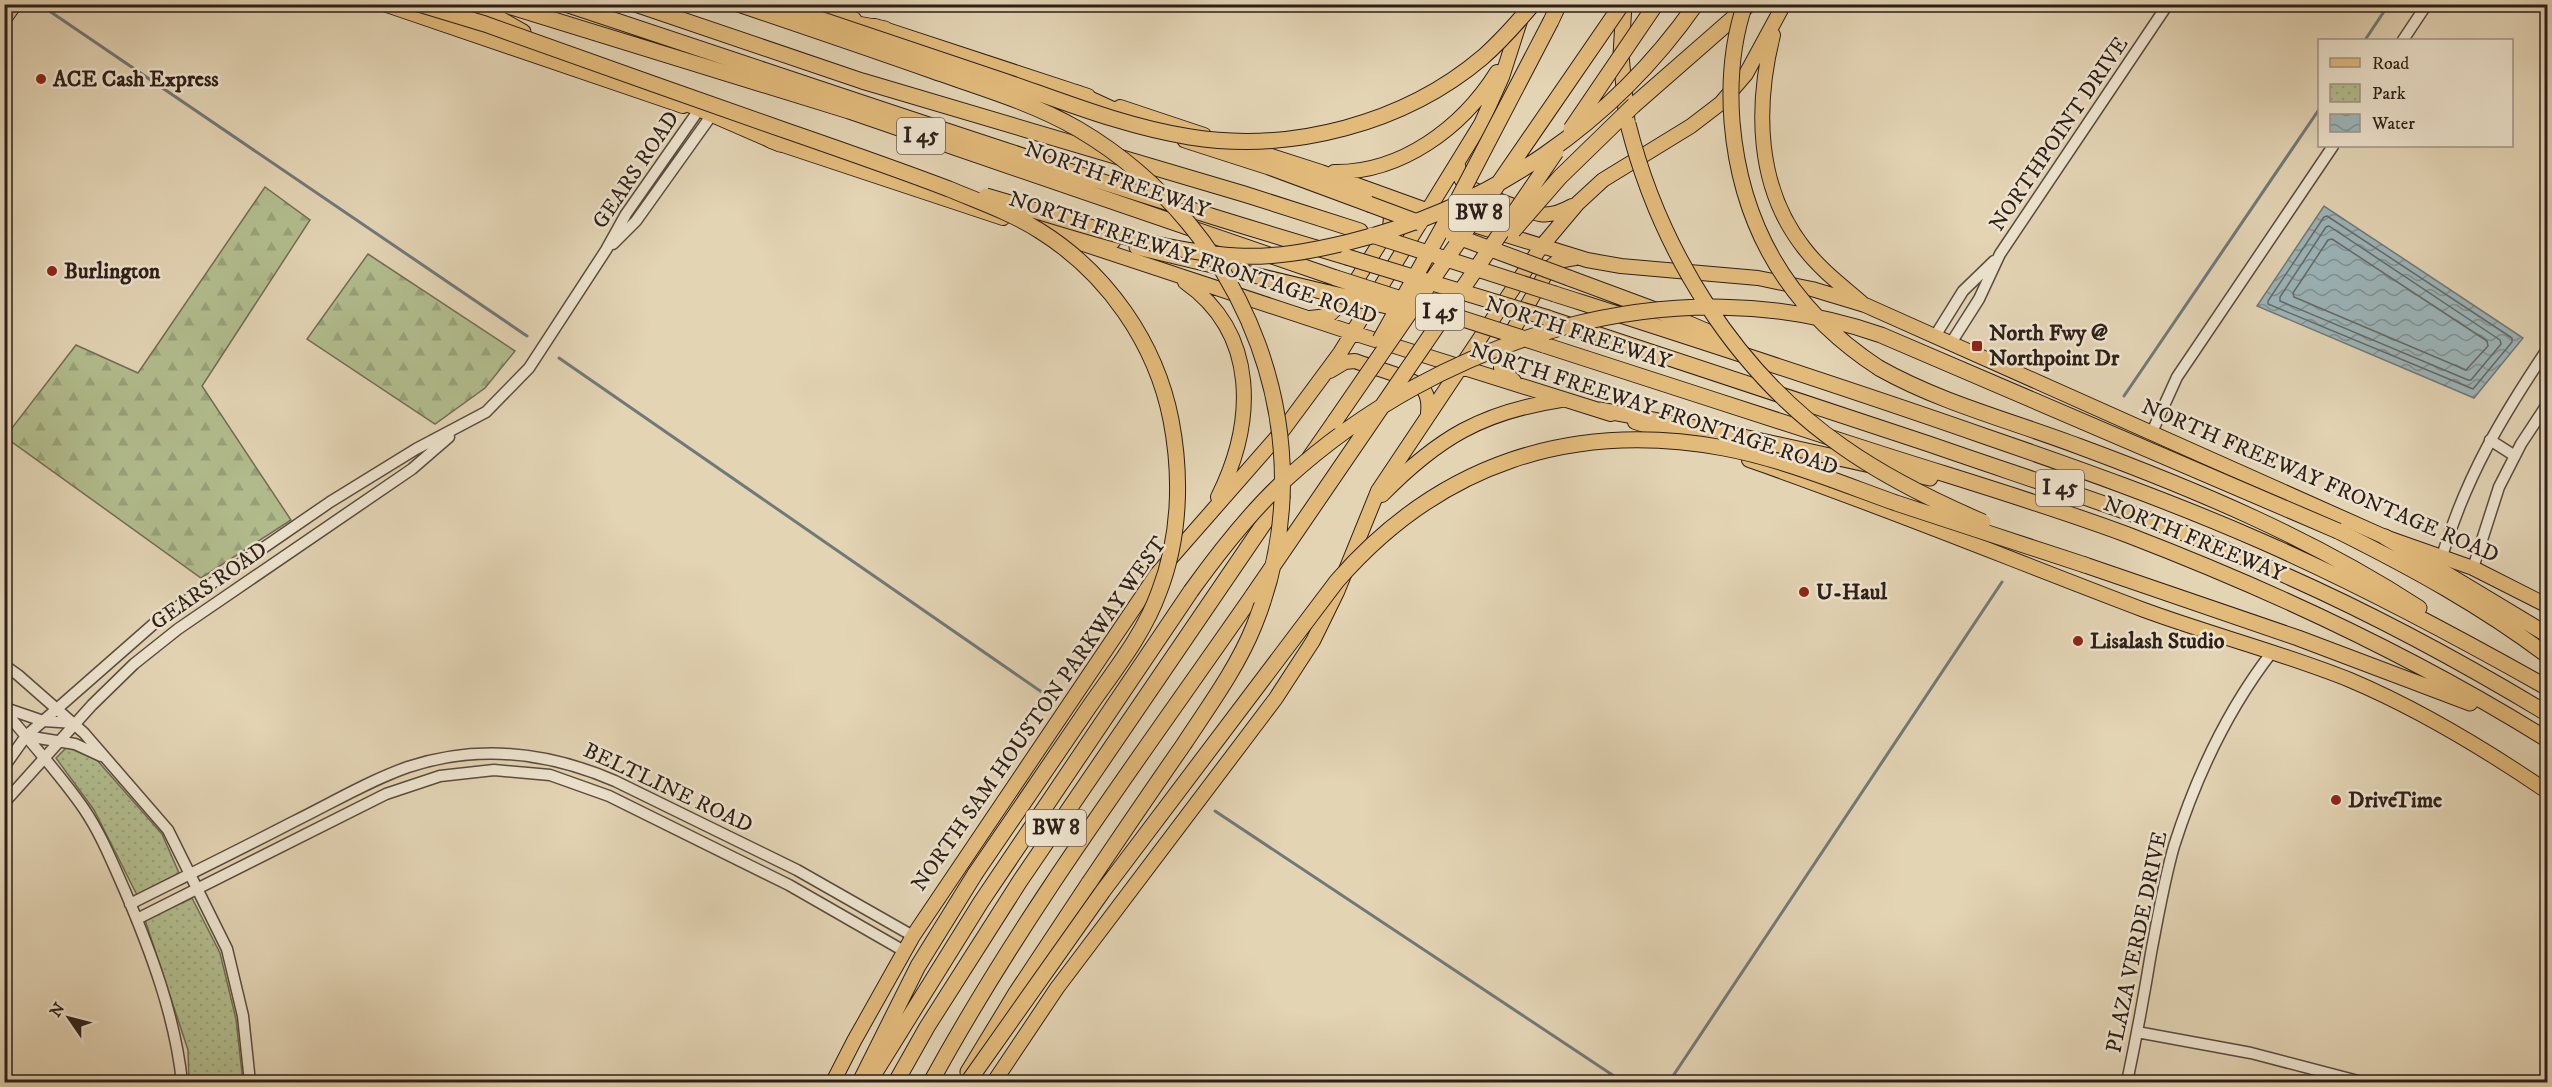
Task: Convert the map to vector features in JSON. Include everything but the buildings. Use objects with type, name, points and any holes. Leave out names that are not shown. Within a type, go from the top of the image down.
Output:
[{"type":"highway","points":[[418,4],[486,24],[984,203],[1037,229],[1071,254],[1114,298],[1147,349],[1161,384],[1174,434],[1178,492],[1174,536],[1159,595],[1146,621],[949,915],[902,995],[860,1083]]},
{"type":"highway","points":[[474,4],[512,27],[780,144]]},
{"type":"highway","name":"NORTH FREEWAY","points":[[502,4],[849,111],[1336,278],[2136,538],[2296,604],[2421,667],[2541,736]]},
{"type":"highway","name":"NORTH FREEWAY","points":[[565,4],[1085,178],[1548,318],[1829,409],[2071,492],[2220,547],[2267,567],[2469,669],[2547,714]]},
{"type":"highway","name":"NORTH FREEWAY","points":[[635,4],[862,81],[1244,194],[1360,231],[1825,382],[2085,471],[2219,523],[2352,583],[2547,688]]},
{"type":"highway","points":[[738,4],[1016,100],[1076,128],[1122,159],[1149,181],[1177,209],[1230,282],[1264,356],[1276,406],[1281,463],[1281,515],[1272,569],[1251,634],[1221,687],[1016,993],[962,1083]]},
{"type":"highway","points":[[755,4],[885,29]]},
{"type":"highway","points":[[775,4],[1112,117],[1187,136],[1239,141],[1306,137],[1336,131],[1416,100],[1450,81],[1483,57],[1533,4]]},
{"type":"highway","points":[[1335,421],[1453,209],[1559,4]]},
{"type":"highway","points":[[1623,4],[1621,55],[1628,124],[1651,195],[1690,277],[1731,338],[1784,397],[1840,446],[1906,487],[2085,565]]},
{"type":"highway","name":"BW 8","points":[[896,1083],[927,1027],[985,935],[1226,579],[1623,4]]},
{"type":"highway","name":"BW 8","points":[[930,1083],[1021,932],[1656,4]]},
{"type":"highway","points":[[897,170],[1089,226],[1174,247],[1238,256],[1280,255],[1309,251],[1370,237],[1427,219],[1491,189],[1542,158],[1576,133],[1626,87],[1668,42],[1696,4]]},
{"type":"highway","points":[[1450,307],[1560,177],[1634,105],[1747,4]]},
{"type":"highway","points":[[1747,4],[1735,46],[1730,90],[1735,150],[1751,213],[1761,240],[1794,292],[1833,333],[1879,368],[1934,395],[2101,454],[2247,513],[2359,570],[2507,665]]},
{"type":"highway","points":[[1077,93],[1163,133],[1371,197],[1569,278],[1666,314],[1825,382]]},
{"type":"highway","points":[[979,210],[1329,293],[1475,324]]},
{"type":"highway","points":[[869,1083],[981,902],[1191,591],[1248,518],[1297,470],[1362,419],[1428,380],[1498,348],[1594,320],[1666,309],[1749,308],[1827,318],[1865,329],[1923,351],[2338,531],[2432,579],[2506,625],[2547,656]]},
{"type":"highway","points":[[1600,410],[1743,437],[2018,498]]},
{"type":"highway","points":[[968,1083],[1110,881],[1337,580],[1368,546],[1426,500],[1464,479],[1527,455],[1559,447],[1626,440],[1667,440],[1754,455],[2085,565],[2378,668],[2463,700],[2541,736]]},
{"type":"highway","points":[[2385,537],[2547,635]]},
{"type":"main road","points":[[4,19],[15,4]]},
{"type":"main road","name":"NORTH FREEWAY FRONTAGE ROAD","points":[[384,4],[704,114],[780,144],[1170,274],[1600,410],[1830,488],[2160,616],[2351,681],[2410,708],[2470,741],[2547,792]]},
{"type":"main road","name":"NORTH FREEWAY FRONTAGE ROAD","points":[[807,4],[1322,172],[1371,197],[1429,211],[1541,247],[1587,260],[1621,266],[1758,278],[1865,305],[2385,537],[2473,568],[2547,606]]},
{"type":"main road","points":[[1322,172],[1360,171],[1376,167],[1408,155],[1435,139],[1458,119],[1488,86],[1512,48],[1525,4]]},
{"type":"main road","points":[[994,1083],[1058,988],[1276,698],[1313,641],[1337,592],[1368,510],[1378,491],[1541,247],[1578,204],[1603,180],[1691,126],[1721,103],[1746,74],[1780,11]]},
{"type":"main road","points":[[1780,11],[1762,88],[1763,148],[1770,181],[1792,231],[1804,248],[1820,266],[1865,305]]},
{"type":"main road","name":"NORTH SAM HOUSTON PARKWAY WEST","points":[[833,1083],[913,936],[1157,574],[1283,430],[1326,374],[1353,333],[1490,107],[1512,48]]},
{"type":"main road","points":[[1458,162],[1458,173],[1468,187],[1541,214],[1563,212],[1578,204]]},
{"type":"main road","points":[[1308,318],[1328,316],[1335,311],[1386,236],[1391,218],[1382,197],[1371,197]]},
{"type":"main road","points":[[1521,386],[1509,378],[1501,368],[1502,351],[1549,268],[1565,259],[1587,260]]},
{"type":"main road","points":[[1170,274],[1201,294],[1223,321],[1238,355],[1242,378],[1244,405],[1239,448],[1227,479],[1209,514]]},
{"type":"main road","points":[[1326,374],[1336,366],[1355,361],[1416,383],[1425,391],[1428,399],[1428,413]]},
{"type":"main road","points":[[1368,510],[1417,462],[1463,428],[1493,415],[1523,406],[1566,399]]},
{"type":"street","name":"NORTHPOINT DRIVE","points":[[1951,343],[1978,299],[2000,254],[2168,4]]},
{"type":"street","points":[[2404,39],[2427,4]]},
{"type":"street","name":"GEARS ROAD","points":[[4,767],[26,736],[157,621],[330,502],[416,449],[486,412],[529,368],[606,250],[626,214],[704,114]]},
{"type":"street","points":[[2151,432],[2177,377],[2332,147]]},
{"type":"street","name":"NORTHPOINT DRIVE","points":[[1935,336],[1963,291],[2000,254]]},
{"type":"street","points":[[2442,556],[2455,514],[2473,471],[2509,405],[2547,348]]},
{"type":"street","points":[[2473,568],[2489,513],[2515,456],[2547,403]]},
{"type":"street","name":"GEARS ROAD","points":[[4,803],[58,741],[134,664],[213,605],[412,469],[460,427]]},
{"type":"street","points":[[2490,440],[2515,456]]},
{"type":"street","points":[[330,502],[340,517]]},
{"type":"street","points":[[201,591],[213,605]]},
{"type":"street","name":"PLAZA VERDE DRIVE","points":[[2127,1083],[2161,900],[2174,847],[2210,753],[2252,678],[2271,652]]},
{"type":"street","points":[[4,665],[75,723],[168,830],[227,949],[243,1016],[250,1083]]},
{"type":"street","points":[[4,709],[43,721],[75,723]]},
{"type":"street","points":[[4,709],[85,811],[110,858],[137,919],[159,980],[172,1024],[182,1083]]},
{"type":"street","points":[[26,736],[75,744],[106,759]]},
{"type":"street","name":"BELTLINE ROAD","points":[[130,904],[379,779],[407,768],[436,759],[465,755],[528,754],[587,768],[615,781],[787,865],[913,936]]},
{"type":"street","name":"BELTLINE ROAD","points":[[137,919],[386,794],[440,776],[467,772],[526,772],[581,785],[609,796],[789,885],[904,951]]},
{"type":"street","points":[[2137,1032],[2251,1053],[2362,1083]]},
{"type":"green space","points":[[265,187],[310,220],[202,386],[291,520],[201,578],[5,437],[76,345],[138,373]]},
{"type":"green space","points":[[368,254],[515,351],[485,388],[435,424],[307,339]]},
{"type":"green space","points":[[67,747],[96,759],[162,834],[179,873],[137,895],[94,810],[56,758]]},
{"type":"green space","points":[[192,898],[220,953],[236,1019],[243,1082],[189,1082],[188,1050],[145,920]]},
{"type":"water","points":[[2324,206],[2523,338],[2474,398],[2257,306]]},
{"type":"waterway","points":[[2366,39],[2389,4]]},
{"type":"waterway","points":[[42,6],[527,336]]},
{"type":"waterway","points":[[2124,396],[2318,111]]},
{"type":"waterway","points":[[559,358],[1046,695]]},
{"type":"waterway","points":[[1669,1082],[2002,582]]},
{"type":"waterway","points":[[1215,811],[1623,1082]]},
{"type":"place","name":"ACE Cash Express","points":[[41,79]]},
{"type":"place","name":"Burlington","points":[[52,271]]},
{"type":"place","name":"North Fwy @ Northpoint Dr","points":[[1977,346]]},
{"type":"place","name":"U-Haul","points":[[1804,592]]},
{"type":"place","name":"Lisalash Studio","points":[[2078,641]]},
{"type":"place","name":"DriveTime","points":[[2336,800]]}]
